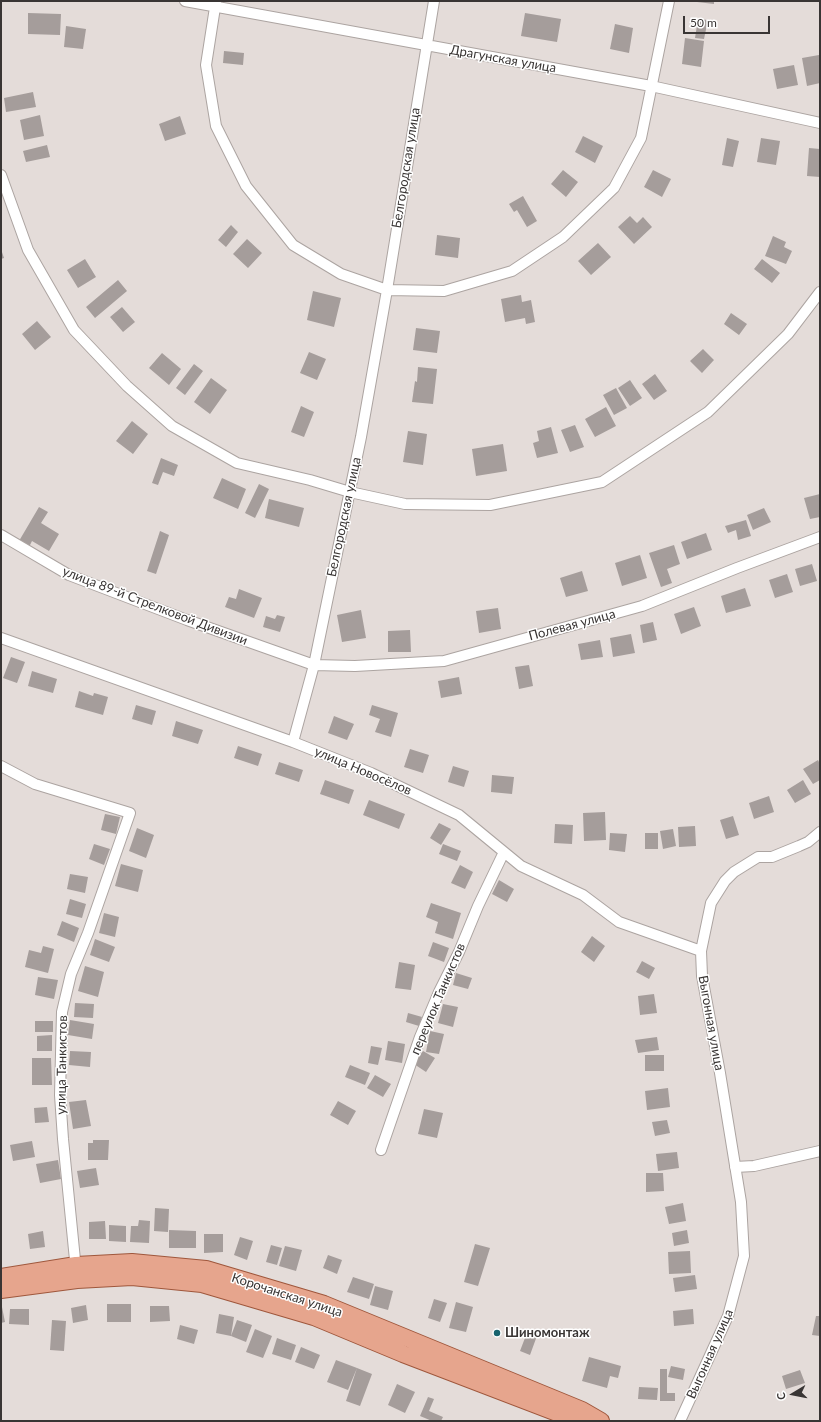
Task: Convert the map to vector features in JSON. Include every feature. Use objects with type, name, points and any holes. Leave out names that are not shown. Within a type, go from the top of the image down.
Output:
[{"type":"main road","name":"Корочанская улица","points":[[1,1290],[132,1262],[206,1269],[324,1304],[582,1410],[601,1421]]},
{"type":"main road","name":"Корочанская улица","points":[[1,1277],[76,1273],[202,1284],[314,1317],[403,1354],[578,1421]]},
{"type":"street","name":"Драгунская улица","points":[[185,1],[215,4],[426,46],[651,86],[820,123]]},
{"type":"street","name":"Белгородская улица","points":[[293,742],[314,665],[361,437],[387,290],[434,1]]},
{"type":"street","points":[[215,4],[206,65],[216,126],[246,186],[293,245],[341,274],[387,290],[444,290],[512,271],[563,237],[614,188],[641,138],[669,1]]},
{"type":"street","points":[[1,175],[28,250],[74,330],[138,396],[172,426],[237,463],[310,480],[350,492],[405,504],[490,505],[602,482],[708,412],[788,334],[820,292]]},
{"type":"street","name":"улица 89-й Стрелковой Дивизии","points":[[1,535],[70,575],[187,620],[314,665]]},
{"type":"street","name":"Полевая улица","points":[[314,665],[355,666],[444,662],[642,606],[820,537]]},
{"type":"street","name":"улица Новосёлов","points":[[1,638],[293,742],[371,773],[459,815],[521,866],[583,895],[619,922],[701,951]]},
{"type":"street","name":"улица Танкистов","points":[[1,766],[35,784],[130,813],[88,933],[71,974],[62,1012],[60,1095],[76,1273]]},
{"type":"street","name":"Выгонная улица","points":[[680,1421],[728,1316],[744,1256],[741,1202],[720,1073],[702,976],[701,951],[711,903],[725,881],[734,872],[758,857],[772,857],[819,837]]},
{"type":"street","name":"переулок Танкистов","points":[[381,1150],[420,1037],[439,992],[459,952],[478,906],[504,852]]},
{"type":"street","points":[[735,1166],[754,1166],[820,1151]]},
{"type":"building","points":[[714,1],[714,4],[697,2]]},
{"type":"building","points":[[28,13],[61,14],[60,35],[28,34]]},
{"type":"building","points":[[525,13],[561,19],[557,42],[521,36]]},
{"type":"building","points":[[698,19],[708,20],[704,39],[695,38]]},
{"type":"building","points":[[615,24],[633,28],[629,53],[610,49]]},
{"type":"building","points":[[66,26],[86,29],[83,49],[64,47]]},
{"type":"building","points":[[685,38],[704,41],[701,67],[682,64]]},
{"type":"building","points":[[224,51],[244,53],[243,65],[223,63]]},
{"type":"building","points":[[819,55],[820,83],[807,86],[802,58]]},
{"type":"building","points":[[794,65],[798,85],[777,89],[773,69]]},
{"type":"building","points":[[33,92],[36,107],[6,112],[4,98]]},
{"type":"building","points":[[40,115],[44,136],[24,140],[20,120]]},
{"type":"building","points":[[180,116],[186,134],[165,141],[159,124]]},
{"type":"building","points":[[583,136],[603,146],[595,163],[575,152]]},
{"type":"building","points":[[727,138],[739,141],[733,167],[722,165]]},
{"type":"building","points":[[761,138],[780,141],[776,165],[757,162]]},
{"type":"building","points":[[47,145],[50,157],[26,162],[23,151]]},
{"type":"building","points":[[809,148],[820,149],[820,177],[807,176]]},
{"type":"building","points":[[563,170],[578,182],[566,197],[551,184]]},
{"type":"building","points":[[653,170],[671,179],[662,197],[644,187]]},
{"type":"building","points":[[523,196],[537,221],[527,227],[517,210],[514,212],[509,204]]},
{"type":"building","points":[[630,216],[637,223],[643,217],[652,227],[634,244],[618,227]]},
{"type":"building","points":[[231,225],[238,232],[226,247],[218,240]]},
{"type":"building","points":[[437,235],[460,238],[458,258],[435,255]]},
{"type":"building","points":[[773,236],[786,242],[784,247],[792,251],[786,264],[765,256]]},
{"type":"building","points":[[247,239],[262,253],[248,268],[233,254]]},
{"type":"building","points":[[598,243],[611,257],[591,275],[578,261]]},
{"type":"building","points":[[1,249],[4,258],[1,259]]},
{"type":"building","points":[[85,259],[96,277],[78,288],[67,270]]},
{"type":"building","points":[[762,259],[780,273],[772,283],[754,269]]},
{"type":"building","points":[[118,280],[127,291],[95,318],[86,307]]},
{"type":"building","points":[[313,291],[341,298],[334,327],[307,320]]},
{"type":"building","points":[[521,295],[522,302],[531,300],[535,322],[526,324],[525,318],[505,322],[501,299]]},
{"type":"building","points":[[122,307],[135,322],[123,332],[110,317]]},
{"type":"building","points":[[731,313],[747,324],[739,335],[724,324]]},
{"type":"building","points":[[37,321],[51,337],[35,350],[22,334]]},
{"type":"building","points":[[416,328],[440,331],[437,353],[413,350]]},
{"type":"building","points":[[703,349],[714,360],[702,373],[690,361]]},
{"type":"building","points":[[309,352],[326,359],[317,380],[300,373]]},
{"type":"building","points":[[162,353],[181,369],[169,385],[149,368]]},
{"type":"building","points":[[194,364],[203,371],[185,395],[176,388]]},
{"type":"building","points":[[418,367],[437,369],[433,404],[412,402],[415,381],[417,382]]},
{"type":"building","points":[[655,374],[667,391],[654,400],[642,384]]},
{"type":"building","points":[[211,378],[227,390],[210,414],[194,402]]},
{"type":"building","points":[[630,380],[642,398],[630,406],[618,388]]},
{"type":"building","points":[[616,388],[627,408],[614,415],[603,395]]},
{"type":"building","points":[[301,406],[314,412],[304,437],[291,432]]},
{"type":"building","points":[[606,407],[616,426],[595,437],[585,419]]},
{"type":"building","points":[[132,421],[148,434],[133,454],[116,441]]},
{"type":"building","points":[[575,425],[584,447],[570,452],[561,430]]},
{"type":"building","points":[[551,427],[558,453],[537,458],[533,443],[539,441],[537,431]]},
{"type":"building","points":[[408,431],[427,434],[423,465],[403,462]]},
{"type":"building","points":[[503,444],[507,471],[476,476],[472,449]]},
{"type":"building","points":[[161,458],[178,465],[174,476],[163,472],[158,485],[152,483]]},
{"type":"building","points":[[222,478],[246,489],[238,509],[213,498]]},
{"type":"building","points":[[259,484],[269,489],[255,518],[245,513]]},
{"type":"building","points":[[820,494],[820,517],[810,519],[804,498]]},
{"type":"building","points":[[269,499],[304,508],[299,527],[265,518]]},
{"type":"building","points":[[39,507],[48,512],[41,523],[59,534],[49,551],[32,541],[29,547],[19,541]]},
{"type":"building","points":[[764,508],[771,522],[753,530],[747,515]]},
{"type":"building","points":[[746,520],[751,536],[738,540],[736,530],[728,533],[725,526]]},
{"type":"building","points":[[160,531],[169,535],[156,574],[147,571]]},
{"type":"building","points":[[706,533],[712,550],[687,559],[681,542]]},
{"type":"building","points":[[674,545],[680,564],[667,569],[672,583],[661,587],[649,553]]},
{"type":"building","points":[[640,555],[647,578],[622,586],[615,563]]},
{"type":"building","points":[[812,564],[817,581],[800,586],[795,569]]},
{"type":"building","points":[[582,571],[588,591],[566,597],[560,578]]},
{"type":"building","points":[[787,574],[793,592],[775,598],[769,580]]},
{"type":"building","points":[[745,588],[751,606],[726,613],[721,596]]},
{"type":"building","points":[[239,589],[262,598],[254,618],[225,607],[229,597],[236,599]]},
{"type":"building","points":[[694,607],[701,626],[681,634],[674,614]]},
{"type":"building","points":[[498,608],[501,629],[479,633],[476,611]]},
{"type":"building","points":[[361,610],[366,638],[342,642],[337,615]]},
{"type":"building","points":[[277,615],[285,617],[280,632],[263,627],[266,616],[275,619]]},
{"type":"building","points":[[653,622],[657,640],[643,643],[640,625]]},
{"type":"building","points":[[410,630],[411,652],[388,652],[388,631]]},
{"type":"building","points":[[631,634],[635,653],[613,657],[610,638]]},
{"type":"building","points":[[600,640],[603,657],[581,660],[578,644]]},
{"type":"building","points":[[11,657],[25,662],[17,683],[3,678]]},
{"type":"building","points":[[529,665],[533,686],[519,689],[515,667]]},
{"type":"building","points":[[32,671],[57,679],[53,693],[28,686]]},
{"type":"building","points":[[459,677],[462,694],[441,698],[438,681]]},
{"type":"building","points":[[79,691],[93,696],[94,693],[108,697],[103,715],[75,707]]},
{"type":"building","points":[[136,705],[156,711],[152,725],[132,719]]},
{"type":"building","points":[[372,705],[398,713],[391,737],[375,732],[380,719],[369,715]]},
{"type":"building","points":[[334,716],[354,724],[347,740],[328,733]]},
{"type":"building","points":[[176,721],[203,730],[198,744],[172,736]]},
{"type":"building","points":[[238,746],[262,754],[258,766],[234,758]]},
{"type":"building","points":[[410,749],[429,755],[423,773],[404,767]]},
{"type":"building","points":[[818,760],[820,764],[820,780],[813,784],[803,769]]},
{"type":"building","points":[[279,762],[303,770],[299,782],[275,774]]},
{"type":"building","points":[[453,766],[469,771],[464,787],[448,782]]},
{"type":"building","points":[[492,775],[514,777],[512,794],[491,792]]},
{"type":"building","points":[[325,780],[354,790],[349,804],[320,794]]},
{"type":"building","points":[[803,780],[811,794],[795,803],[787,790]]},
{"type":"building","points":[[769,796],[774,812],[754,819],[749,803]]},
{"type":"building","points":[[369,800],[405,814],[399,829],[363,815]]},
{"type":"building","points":[[605,812],[606,840],[584,841],[583,813]]},
{"type":"building","points":[[105,814],[120,817],[116,834],[101,830]]},
{"type":"building","points":[[733,816],[739,835],[726,839],[720,820]]},
{"type":"building","points":[[439,823],[451,829],[441,845],[430,838]]},
{"type":"building","points":[[555,824],[573,825],[572,844],[554,843]]},
{"type":"building","points":[[695,826],[696,846],[679,847],[678,827]]},
{"type":"building","points":[[137,828],[154,835],[146,858],[129,851]]},
{"type":"building","points":[[673,829],[676,846],[663,849],[660,831]]},
{"type":"building","points":[[610,833],[627,834],[625,852],[609,850]]},
{"type":"building","points":[[645,833],[658,833],[658,849],[645,849]]},
{"type":"building","points":[[94,844],[110,849],[104,865],[89,859]]},
{"type":"building","points":[[443,844],[461,851],[457,861],[439,854]]},
{"type":"building","points":[[121,864],[143,870],[138,892],[115,886]]},
{"type":"building","points":[[460,865],[473,872],[465,889],[451,883]]},
{"type":"building","points":[[70,874],[88,877],[85,893],[67,889]]},
{"type":"building","points":[[499,880],[514,889],[507,902],[492,894]]},
{"type":"building","points":[[70,899],[86,904],[82,918],[66,914]]},
{"type":"building","points":[[431,903],[461,913],[453,939],[435,933],[438,922],[426,917]]},
{"type":"building","points":[[104,913],[119,917],[115,937],[99,933]]},
{"type":"building","points":[[62,921],[79,928],[74,942],[57,935]]},
{"type":"building","points":[[592,936],[605,946],[594,962],[581,952]]},
{"type":"building","points":[[95,939],[115,947],[109,962],[90,955]]},
{"type":"building","points":[[433,942],[449,948],[444,962],[428,956]]},
{"type":"building","points":[[43,946],[54,949],[48,973],[25,967],[29,950],[41,953]]},
{"type":"building","points":[[642,961],[655,968],[649,979],[636,972]]},
{"type":"building","points":[[399,962],[415,965],[411,990],[395,988]]},
{"type":"building","points":[[85,966],[104,972],[98,997],[78,991]]},
{"type":"building","points":[[456,973],[472,978],[468,989],[453,985]]},
{"type":"building","points":[[38,977],[58,980],[54,999],[35,995]]},
{"type":"building","points":[[654,994],[657,1013],[640,1015],[638,996]]},
{"type":"building","points":[[75,1003],[94,1004],[93,1018],[74,1017]]},
{"type":"building","points":[[443,1004],[458,1007],[453,1027],[438,1023]]},
{"type":"building","points":[[408,1013],[422,1017],[419,1026],[406,1022]]},
{"type":"building","points":[[70,1020],[94,1024],[92,1039],[68,1035]]},
{"type":"building","points":[[35,1021],[53,1021],[53,1032],[35,1032]]},
{"type":"building","points":[[430,1031],[444,1034],[439,1054],[426,1052]]},
{"type":"building","points":[[52,1035],[52,1051],[37,1051],[37,1036]]},
{"type":"building","points":[[657,1037],[659,1050],[638,1053],[635,1040]]},
{"type":"building","points":[[388,1041],[405,1044],[402,1063],[385,1060]]},
{"type":"building","points":[[371,1046],[382,1048],[378,1065],[368,1063]]},
{"type":"building","points":[[70,1051],[91,1052],[90,1067],[69,1065]]},
{"type":"building","points":[[423,1051],[435,1058],[426,1072],[414,1064]]},
{"type":"building","points":[[645,1055],[664,1055],[664,1071],[645,1071]]},
{"type":"building","points":[[32,1058],[51,1058],[52,1085],[32,1085]]},
{"type":"building","points":[[350,1065],[370,1073],[365,1085],[345,1077]]},
{"type":"building","points":[[375,1075],[391,1084],[383,1097],[367,1088]]},
{"type":"building","points":[[668,1088],[670,1107],[647,1110],[645,1091]]},
{"type":"building","points":[[86,1100],[91,1126],[73,1129],[69,1102]]},
{"type":"building","points":[[338,1101],[356,1111],[348,1125],[330,1115]]},
{"type":"building","points":[[47,1107],[49,1122],[35,1123],[34,1108]]},
{"type":"building","points":[[424,1109],[443,1113],[437,1138],[418,1134]]},
{"type":"building","points":[[667,1120],[670,1133],[655,1136],[652,1122]]},
{"type":"building","points":[[93,1140],[109,1140],[108,1160],[88,1160],[88,1143],[93,1143]]},
{"type":"building","points":[[32,1141],[35,1157],[13,1161],[10,1145]]},
{"type":"building","points":[[677,1152],[679,1168],[658,1171],[656,1154]]},
{"type":"building","points":[[58,1160],[61,1179],[40,1183],[36,1164]]},
{"type":"building","points":[[96,1168],[99,1185],[80,1188],[77,1171]]},
{"type":"building","points":[[646,1173],[663,1173],[664,1191],[646,1192]]},
{"type":"building","points":[[683,1203],[686,1221],[669,1224],[665,1207]]},
{"type":"building","points":[[155,1208],[169,1209],[168,1232],[154,1231]]},
{"type":"building","points":[[139,1220],[150,1221],[149,1243],[130,1242],[131,1226],[138,1226]]},
{"type":"building","points":[[105,1221],[106,1239],[89,1239],[89,1222]]},
{"type":"building","points":[[109,1225],[126,1226],[126,1242],[109,1241]]},
{"type":"building","points":[[169,1230],[196,1231],[196,1248],[169,1248]]},
{"type":"building","points":[[687,1230],[689,1243],[674,1246],[672,1233]]},
{"type":"building","points":[[43,1231],[45,1247],[30,1249],[28,1234]]},
{"type":"building","points":[[204,1234],[223,1234],[223,1252],[204,1253]]},
{"type":"building","points":[[240,1237],[253,1241],[247,1260],[234,1255]]},
{"type":"building","points":[[475,1244],[490,1248],[478,1286],[464,1282]]},
{"type":"building","points":[[271,1245],[282,1248],[277,1265],[266,1262]]},
{"type":"building","points":[[285,1246],[302,1250],[296,1271],[279,1266]]},
{"type":"building","points":[[690,1251],[691,1273],[669,1274],[668,1252]]},
{"type":"building","points":[[328,1255],[342,1260],[337,1274],[323,1268]]},
{"type":"building","points":[[695,1275],[697,1289],[675,1292],[673,1278]]},
{"type":"building","points":[[353,1277],[374,1284],[369,1299],[347,1292]]},
{"type":"building","points":[[375,1286],[393,1291],[388,1310],[370,1305]]},
{"type":"building","points":[[434,1299],[447,1303],[440,1322],[428,1318]]},
{"type":"building","points":[[456,1302],[473,1307],[466,1332],[449,1328]]},
{"type":"building","points":[[107,1304],[131,1304],[131,1322],[107,1322]]},
{"type":"building","points":[[86,1305],[88,1320],[73,1323],[71,1308]]},
{"type":"building","points":[[150,1306],[169,1306],[170,1321],[150,1322]]},
{"type":"building","points":[[2,1307],[5,1322],[1,1323],[1,1308]]},
{"type":"building","points":[[10,1309],[29,1309],[29,1325],[9,1324]]},
{"type":"building","points":[[693,1309],[694,1324],[674,1326],[673,1311]]},
{"type":"building","points":[[219,1314],[234,1317],[231,1336],[216,1333]]},
{"type":"building","points":[[816,1316],[820,1316],[820,1336],[812,1335]]},
{"type":"building","points":[[52,1320],[66,1321],[64,1351],[50,1350]]},
{"type":"building","points":[[237,1320],[252,1325],[246,1342],[231,1336]]},
{"type":"building","points":[[180,1325],[198,1330],[194,1344],[177,1339]]},
{"type":"building","points":[[255,1329],[272,1336],[263,1358],[246,1352]]},
{"type":"building","points":[[528,1330],[538,1333],[530,1355],[520,1351]]},
{"type":"building","points":[[277,1338],[296,1345],[291,1360],[272,1354]]},
{"type":"building","points":[[301,1347],[320,1355],[314,1369],[295,1362]]},
{"type":"building","points":[[589,1357],[621,1366],[618,1378],[610,1376],[607,1388],[582,1381]]},
{"type":"building","points":[[336,1360],[357,1368],[348,1390],[327,1382]]},
{"type":"building","points":[[671,1366],[685,1369],[683,1380],[668,1377]]},
{"type":"building","points":[[357,1368],[372,1374],[360,1406],[346,1401]]},
{"type":"building","points":[[660,1369],[667,1369],[667,1393],[675,1393],[675,1401],[660,1401]]},
{"type":"building","points":[[800,1370],[805,1383],[786,1389],[782,1376]]},
{"type":"building","points":[[397,1384],[415,1392],[405,1413],[388,1405]]},
{"type":"building","points":[[639,1387],[658,1388],[657,1400],[638,1399]]},
{"type":"building","points":[[428,1397],[434,1399],[429,1411],[443,1417],[441,1421],[432,1421],[420,1416]]},
{"type":"place","name":"Шиномонтаж","points":[[497,1333]]}]
